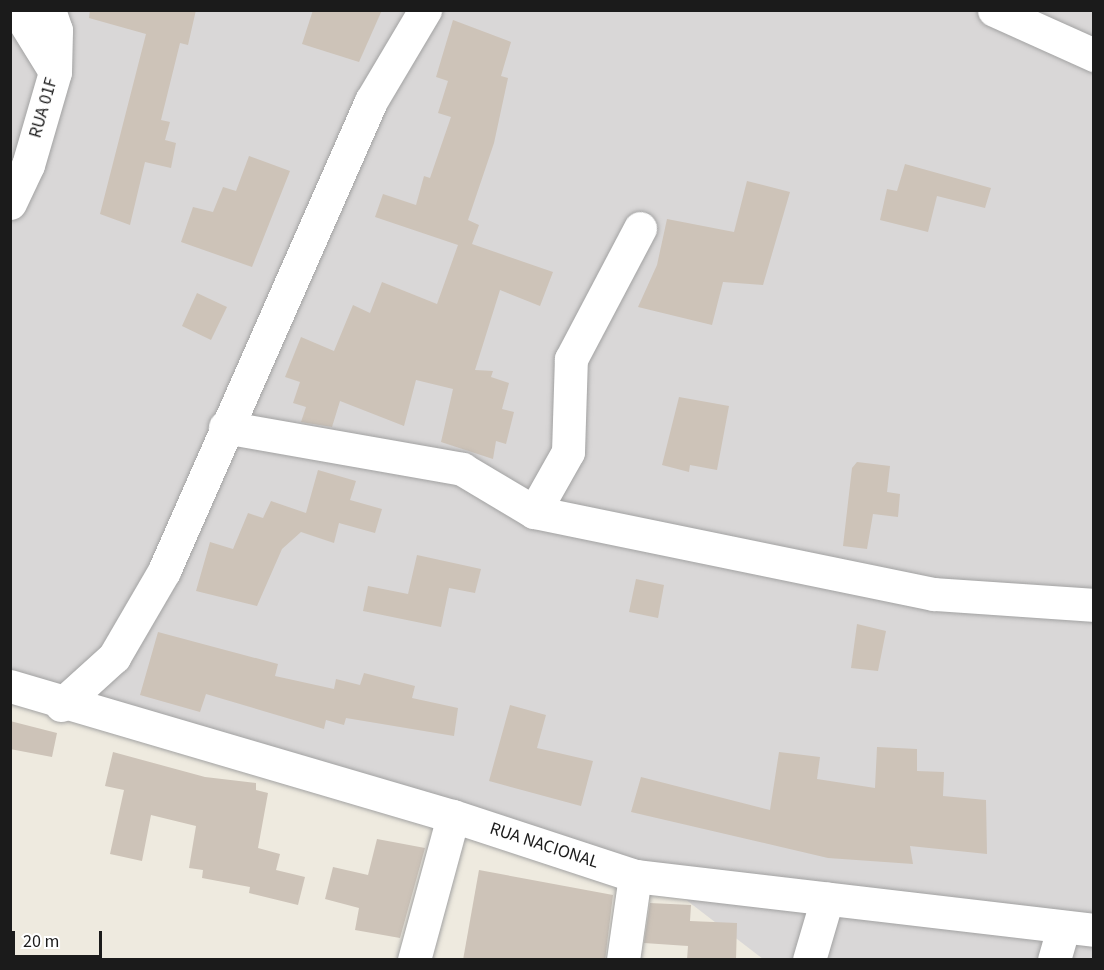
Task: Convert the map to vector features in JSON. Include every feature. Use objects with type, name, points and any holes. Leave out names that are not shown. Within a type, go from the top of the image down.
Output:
[{"type":"street","points":[[18,10],[55,72]]},
{"type":"street","name":"RUA 01F","points":[[10,203],[28,165],[55,72],[56,30],[49,10]]},
{"type":"street","points":[[61,705],[114,657],[164,571],[225,427],[371,101],[425,10]]},
{"type":"street","points":[[994,10],[1094,55]]},
{"type":"street","points":[[534,512],[568,452],[571,359],[640,228]]},
{"type":"street","points":[[225,427],[462,469],[534,512],[934,594],[1094,605]]},
{"type":"street","name":"RUA NACIONAL","points":[[10,686],[61,705],[453,816],[635,876],[827,899],[1070,940]]},
{"type":"street","points":[[414,960],[453,816]]},
{"type":"street","points":[[623,960],[635,876]]},
{"type":"street","points":[[809,960],[827,899]]},
{"type":"shaded area","points":[[10,11],[1093,11],[1093,959],[763,959],[633,859],[11,675]]},
{"type":"building","points":[[90,10],[196,10],[188,45],[180,43],[161,120],[170,122],[165,140],[176,143],[171,168],[145,162],[130,225],[100,214],[146,34],[89,18]]},
{"type":"building","points":[[313,10],[382,10],[359,62],[302,44]]},
{"type":"building","points":[[453,20],[511,42],[501,76],[508,78],[494,143],[468,220],[479,225],[472,244],[553,272],[540,306],[500,290],[475,370],[493,371],[491,377],[509,383],[502,409],[514,412],[506,444],[496,441],[493,459],[441,442],[453,389],[416,380],[404,426],[340,401],[332,427],[301,422],[306,407],[293,403],[300,382],[285,377],[301,337],[334,351],[353,305],[370,313],[382,282],[437,304],[458,245],[375,217],[383,194],[416,205],[424,176],[430,178],[451,117],[438,113],[448,81],[436,77]]},
{"type":"building","points":[[249,156],[290,171],[252,267],[181,242],[193,207],[213,212],[223,187],[236,191]]},
{"type":"building","points":[[905,164],[991,188],[985,208],[937,196],[928,232],[880,220],[887,189],[897,191]]},
{"type":"building","points":[[747,181],[790,192],[763,285],[723,282],[712,325],[638,307],[657,265],[667,219],[734,232]]},
{"type":"building","points":[[197,293],[227,307],[211,340],[182,326]]},
{"type":"building","points":[[679,397],[729,406],[717,470],[690,465],[689,472],[662,465]]},
{"type":"building","points":[[857,462],[890,466],[887,492],[900,494],[898,517],[873,514],[867,549],[843,546],[852,468]]},
{"type":"building","points":[[318,470],[356,481],[350,500],[382,509],[375,533],[339,523],[334,543],[301,532],[282,549],[257,606],[196,591],[210,542],[233,549],[248,513],[263,518],[271,501],[306,513]]},
{"type":"building","points":[[417,555],[481,569],[475,593],[449,588],[441,627],[363,611],[368,586],[408,594]]},
{"type":"building","points":[[636,579],[664,585],[658,618],[629,612]]},
{"type":"building","points":[[857,624],[886,631],[878,671],[851,668]]},
{"type":"building","points":[[158,632],[278,664],[275,676],[334,689],[336,679],[360,685],[364,673],[415,686],[412,698],[458,708],[454,736],[346,718],[344,725],[326,720],[324,729],[206,694],[200,712],[140,695]]},
{"type":"building","points":[[510,705],[546,715],[537,748],[593,761],[581,806],[489,781]]},
{"type":"building","points":[[10,721],[57,733],[52,757],[10,749]]},
{"type":"building","points":[[877,747],[917,749],[917,771],[944,772],[943,796],[986,800],[987,854],[910,846],[913,864],[828,858],[631,812],[641,777],[770,810],[779,752],[820,757],[817,779],[875,788]]},
{"type":"building","points":[[113,752],[205,777],[256,783],[256,790],[268,793],[258,848],[280,854],[276,870],[305,877],[298,905],[249,893],[250,887],[202,878],[203,870],[189,868],[196,826],[151,815],[142,861],[110,854],[124,790],[105,786]]},
{"type":"building","points":[[377,839],[425,848],[400,938],[355,930],[359,908],[325,899],[333,867],[368,875]]},
{"type":"building","points":[[479,870],[613,895],[605,960],[463,960]]},
{"type":"building","points":[[650,903],[691,905],[690,921],[737,923],[736,960],[687,960],[688,946],[644,943]]}]
